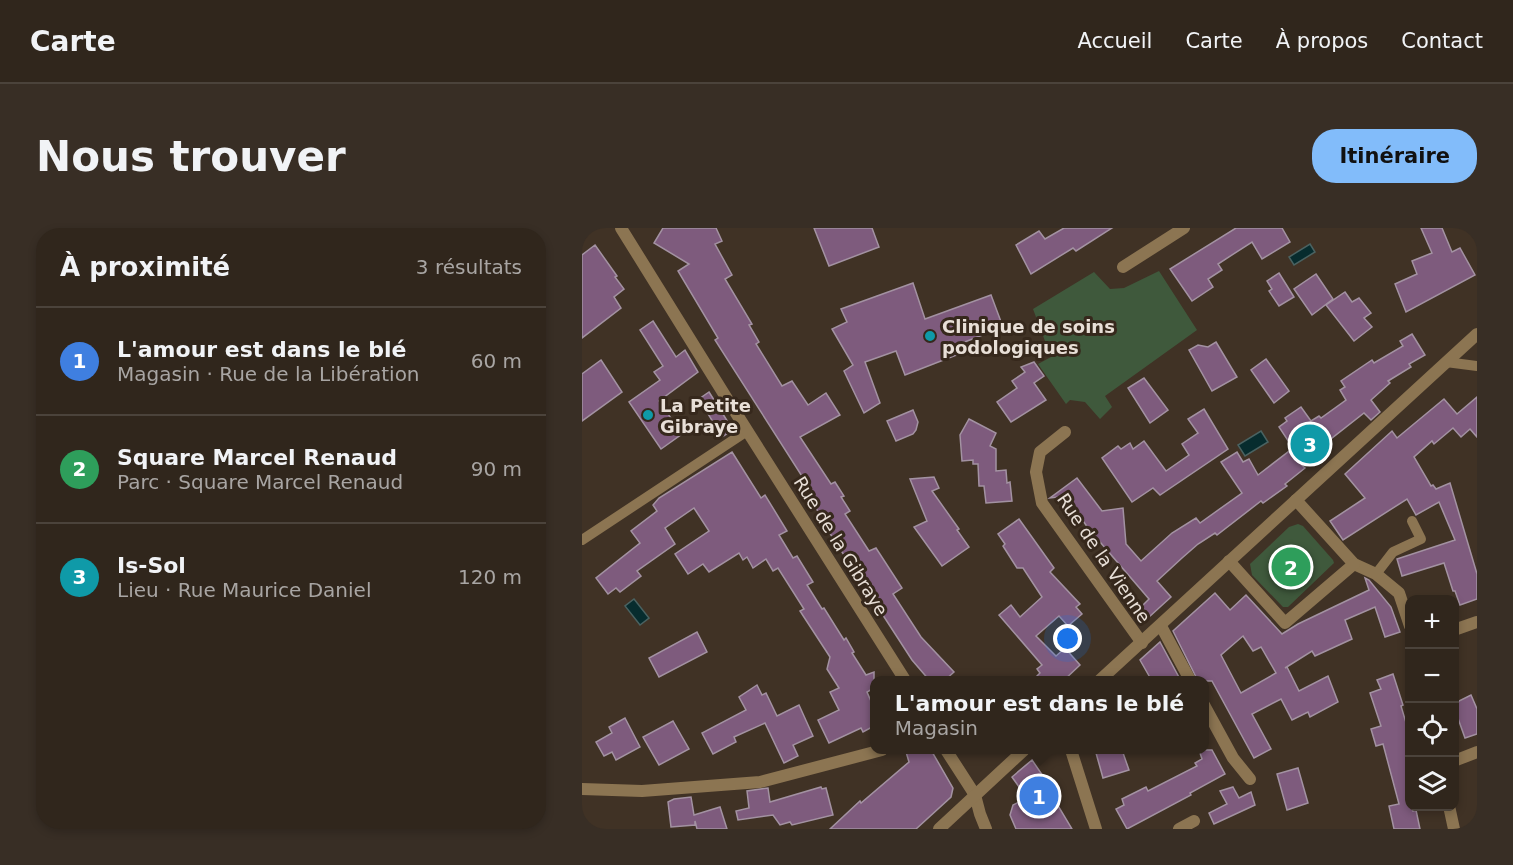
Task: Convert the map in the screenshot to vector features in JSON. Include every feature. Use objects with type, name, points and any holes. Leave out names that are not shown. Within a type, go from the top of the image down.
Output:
[{"type":"street","name":"Rue de la Gibraye","points":[[621,228],[902,676]]},
{"type":"street","points":[[1123,267],[1184,228]]},
{"type":"street","points":[[1106,676],[1477,334]]},
{"type":"street","name":"Rue de la Vienne","points":[[1065,432],[1040,452],[1036,472],[1042,503],[1142,644]]},
{"type":"street","points":[[1296,500],[1354,564],[1376,574],[1399,592],[1405,611]]},
{"type":"street","points":[[1229,561],[1285,623],[1354,564]]},
{"type":"street","points":[[1459,629],[1477,622]]},
{"type":"street","points":[[1161,626],[1187,676]]},
{"type":"street","points":[[1209,714],[1233,758],[1250,779]]},
{"type":"street","points":[[1459,759],[1477,752]]},
{"type":"street","points":[[582,789],[642,791],[760,782],[870,753]]},
{"type":"street","points":[[949,754],[975,795],[986,829]]},
{"type":"street","points":[[939,829],[1020,754]]},
{"type":"street","points":[[1072,754],[1096,829]]},
{"type":"street","points":[[1450,811],[1454,829]]},
{"type":"street","points":[[1179,829],[1194,821]]},
{"type":"lane","points":[[1446,362],[1477,366]]},
{"type":"lane","points":[[582,540],[747,431]]},
{"type":"lane","points":[[1376,574],[1393,552],[1421,539],[1412,521]]},
{"type":"green space","points":[[1159,271],[1197,330],[1105,396],[1112,407],[1100,419],[1085,402],[1070,400],[1066,404],[1038,364],[1051,357],[1033,309],[1094,272],[1110,289],[1124,288]]},
{"type":"green space","points":[[1298,524],[1303,526],[1334,563],[1288,607],[1283,607],[1252,575],[1250,564],[1289,527]]},
{"type":"water","points":[[1310,244],[1315,252],[1294,265],[1289,257]]},
{"type":"water","points":[[1261,431],[1268,442],[1245,456],[1238,445]]},
{"type":"water","points":[[634,599],[649,618],[640,625],[625,606]]},
{"type":"building","points":[[663,228],[716,228],[722,241],[715,244],[732,275],[725,279],[752,324],[749,325],[759,342],[756,344],[782,386],[792,381],[808,405],[826,393],[840,415],[800,437],[831,484],[835,482],[844,496],[841,497],[850,511],[845,514],[869,551],[876,548],[902,588],[893,594],[921,637],[954,672],[950,676],[926,676],[912,660],[831,535],[810,497],[814,495],[715,340],[718,338],[678,271],[689,264],[654,243]]},
{"type":"building","points":[[814,228],[872,228],[879,247],[829,266]]},
{"type":"building","points":[[1064,228],[1112,228],[1076,251],[1073,248],[1031,274],[1016,245],[1039,231],[1045,239]]},
{"type":"building","points":[[1236,228],[1282,228],[1290,242],[1262,259],[1252,242],[1218,264],[1222,270],[1208,279],[1213,287],[1192,301],[1170,269]]},
{"type":"building","points":[[1421,228],[1442,228],[1452,252],[1460,248],[1475,275],[1406,312],[1395,284],[1417,274],[1412,261],[1432,253]]},
{"type":"building","points":[[595,245],[624,289],[614,297],[621,308],[582,338],[582,255]]},
{"type":"building","points":[[1279,273],[1294,297],[1279,306],[1269,291],[1272,289],[1267,281]]},
{"type":"building","points":[[1316,274],[1333,299],[1312,315],[1294,289]]},
{"type":"building","name":"Clinique de soins podologiques","points":[[913,283],[925,319],[991,295],[1003,327],[957,345],[959,354],[905,375],[896,351],[865,362],[880,403],[864,413],[844,371],[853,365],[832,329],[847,322],[841,309]]},
{"type":"building","points":[[1345,292],[1352,302],[1359,298],[1371,313],[1364,318],[1372,327],[1354,341],[1326,305]]},
{"type":"building","points":[[653,321],[676,357],[685,350],[698,372],[659,401],[682,434],[661,449],[629,402],[660,380],[654,372],[663,366],[640,330]]},
{"type":"building","points":[[1412,334],[1425,355],[1409,364],[1411,367],[1388,381],[1390,383],[1371,400],[1380,412],[1371,420],[1364,413],[1322,446],[1325,450],[1302,465],[1305,468],[1285,484],[1287,486],[1263,503],[1261,501],[1217,535],[1215,533],[1198,544],[1182,558],[1157,581],[1171,597],[1148,618],[1140,608],[1149,599],[1088,528],[1066,496],[1050,498],[1077,478],[1102,511],[1123,508],[1126,544],[1141,561],[1172,533],[1196,518],[1200,523],[1242,493],[1221,462],[1237,452],[1243,462],[1249,459],[1258,475],[1293,448],[1279,427],[1287,421],[1285,418],[1301,407],[1311,421],[1319,416],[1321,418],[1346,400],[1340,390],[1345,387],[1341,381],[1372,360],[1374,363],[1403,346],[1400,341]]},
{"type":"building","points":[[1216,342],[1237,377],[1212,391],[1189,350],[1198,345],[1208,347]]},
{"type":"building","points":[[1266,359],[1289,391],[1274,403],[1251,370]]},
{"type":"building","points":[[601,360],[622,392],[582,421],[582,374]]},
{"type":"building","points":[[1034,362],[1044,376],[1034,383],[1046,400],[1011,422],[997,402],[1017,388],[1012,381],[1025,372],[1021,367]]},
{"type":"building","points":[[1144,378],[1168,410],[1150,423],[1128,388]]},
{"type":"building","points":[[709,392],[733,430],[722,437],[699,399]]},
{"type":"building","points":[[1477,397],[1477,437],[1470,429],[1461,437],[1453,428],[1434,444],[1432,441],[1414,457],[1431,486],[1433,485],[1436,489],[1450,483],[1477,574],[1477,599],[1460,605],[1459,595],[1453,591],[1444,563],[1402,576],[1397,559],[1455,540],[1439,502],[1416,515],[1407,499],[1343,540],[1330,521],[1365,498],[1345,474],[1392,431],[1397,438],[1444,399],[1457,414]]},
{"type":"building","points":[[1204,409],[1228,449],[1160,495],[1153,488],[1132,502],[1102,458],[1118,446],[1121,449],[1130,443],[1133,449],[1144,441],[1166,471],[1189,455],[1182,444],[1198,433],[1188,419]]},
{"type":"building","points":[[913,410],[918,422],[916,430],[913,434],[896,441],[887,421]]},
{"type":"building","points":[[969,419],[996,433],[990,446],[996,449],[996,471],[1006,470],[1012,501],[986,503],[984,486],[979,486],[978,464],[973,464],[973,460],[962,461],[960,435]]},
{"type":"building","points":[[732,452],[761,498],[765,495],[787,531],[779,535],[793,558],[797,556],[813,582],[807,585],[822,609],[824,608],[844,640],[846,638],[854,652],[852,653],[866,675],[874,672],[874,676],[870,676],[870,690],[867,692],[870,699],[870,728],[863,732],[861,728],[829,743],[818,720],[839,710],[830,692],[839,688],[827,669],[830,657],[800,611],[804,609],[778,568],[773,571],[766,559],[753,568],[747,557],[743,560],[739,553],[709,572],[703,564],[688,574],[675,554],[709,531],[694,508],[665,528],[675,544],[637,571],[641,576],[620,592],[616,588],[608,594],[596,578],[640,543],[631,531],[657,511],[653,505],[659,498]]},
{"type":"building","points":[[934,477],[939,488],[932,491],[969,547],[942,566],[914,527],[927,521],[910,479]]},
{"type":"building","points":[[1019,519],[1054,568],[1050,572],[1080,604],[1076,607],[1082,614],[1068,626],[1059,616],[1036,636],[1056,656],[1065,648],[1080,665],[1068,676],[1037,676],[1040,673],[1037,669],[1042,665],[999,615],[1011,605],[1020,617],[1042,597],[1023,568],[1017,568],[998,534]]},
{"type":"building","points":[[1365,578],[1391,607],[1400,632],[1385,637],[1375,607],[1345,620],[1352,639],[1315,656],[1312,651],[1285,668],[1287,667],[1299,691],[1328,676],[1338,702],[1310,717],[1308,712],[1292,720],[1281,699],[1252,714],[1271,749],[1254,758],[1212,681],[1209,681],[1209,676],[1196,676],[1173,631],[1215,593],[1230,610],[1246,595],[1282,634],[1369,590]],"holes":[[[1243,636],[1253,651],[1261,647],[1276,673],[1241,693],[1221,655]]]},
{"type":"building","points":[[697,632],[707,652],[659,677],[649,658]]},
{"type":"building","points":[[1160,642],[1178,676],[1149,676],[1140,660]]},
{"type":"building","points":[[1393,674],[1403,705],[1401,706],[1405,719],[1405,811],[1416,811],[1420,829],[1394,829],[1389,806],[1399,804],[1383,744],[1376,746],[1371,729],[1381,726],[1370,693],[1381,689],[1377,680]]},
{"type":"building","points":[[757,685],[762,695],[766,693],[777,716],[799,705],[813,736],[793,745],[798,756],[784,763],[765,723],[734,737],[736,742],[713,754],[702,733],[746,710],[739,697]]},
{"type":"building","points":[[1471,695],[1477,709],[1477,734],[1465,738],[1459,721],[1459,701]]},
{"type":"building","points":[[625,718],[640,747],[616,760],[612,752],[604,756],[596,742],[612,733],[609,727]]},
{"type":"building","points":[[673,721],[689,749],[659,765],[643,737]]},
{"type":"building","points":[[1209,750],[1212,750],[1225,774],[1127,829],[1116,809],[1124,805],[1122,799],[1146,787],[1148,791],[1197,766],[1195,763],[1202,759],[1200,754],[1209,754]]},
{"type":"building","points":[[907,754],[933,754],[953,788],[951,797],[916,829],[830,829],[860,801],[861,803],[909,762]]},
{"type":"building","points":[[1096,754],[1123,754],[1129,770],[1103,778]]},
{"type":"building","points":[[1032,760],[1054,792],[1051,794],[1072,829],[1016,829],[1010,815],[1013,805],[1027,798],[1012,777]]},
{"type":"building","points":[[1298,768],[1308,803],[1287,810],[1277,774]]},
{"type":"building","points":[[821,787],[826,788],[833,815],[792,825],[790,822],[780,825],[773,815],[738,820],[736,811],[749,808],[747,791],[768,788],[770,802]]},
{"type":"building","points":[[1233,787],[1239,798],[1251,792],[1255,805],[1214,824],[1209,813],[1227,804],[1220,791]]},
{"type":"building","points":[[691,797],[694,815],[720,807],[727,829],[697,829],[695,821],[695,825],[671,827],[668,802]]},
{"type":"place","name":"Clinique de soins podologiques","points":[[930,336]]},
{"type":"place","name":"La Petite Gibraye","points":[[648,415]]},
{"type":"place","name":"Is-Sol","points":[[1310,444]]},
{"type":"place","name":"Square Marcel Renaud","points":[[1291,567]]},
{"type":"place","name":"L'amour est dans le blé","points":[[1039,796]]}]
